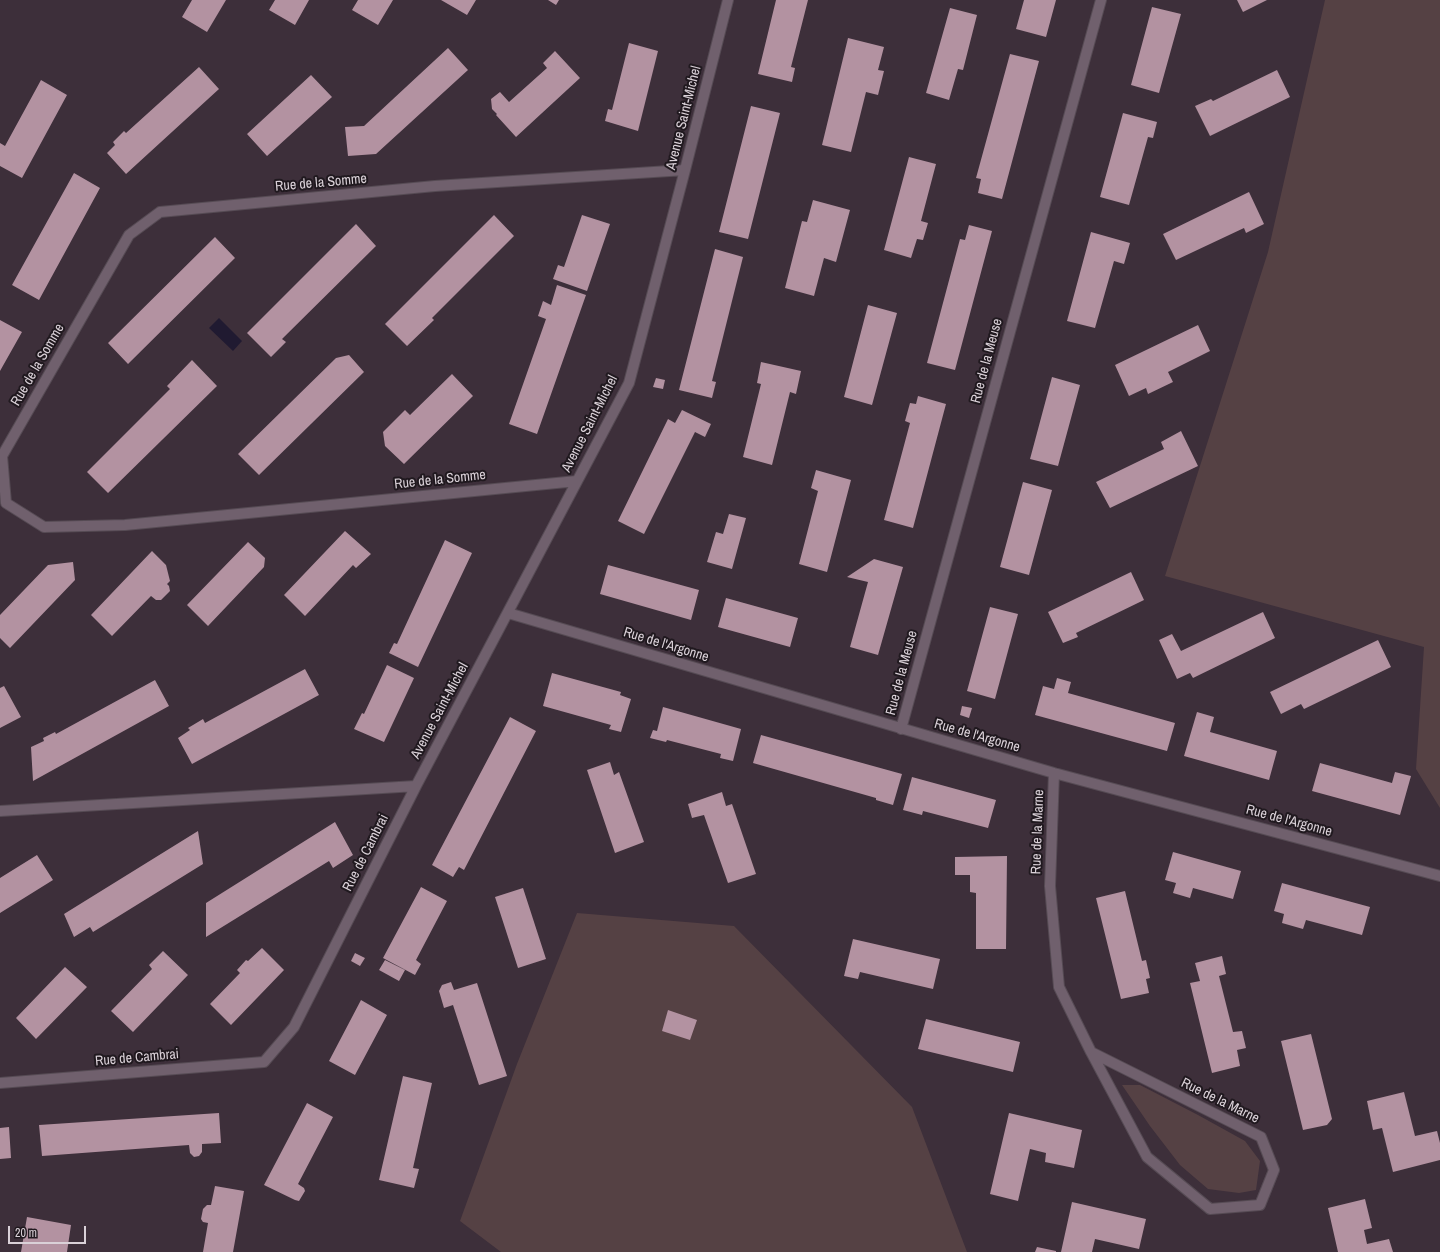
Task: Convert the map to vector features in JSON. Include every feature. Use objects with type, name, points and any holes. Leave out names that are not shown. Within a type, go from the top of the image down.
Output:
[{"type":"street","name":"Avenue Saint-Michel","points":[[416,786],[629,383],[728,0]]},
{"type":"street","name":"Rue de la Meuse","points":[[901,729],[1100,0]]},
{"type":"street","name":"Rue de la Somme","points":[[577,480],[125,525],[44,527],[6,503],[2,456],[129,235],[160,212],[435,186],[685,170]]},
{"type":"street","name":"Rue de l'Argonne","points":[[508,613],[1054,773],[1440,876]]},
{"type":"street","name":"Rue de la Marne","points":[[1054,773],[1050,886],[1059,987],[1091,1052],[1147,1158],[1210,1209],[1260,1205],[1274,1170],[1261,1137],[1091,1052]]},
{"type":"street","points":[[0,811],[416,786]]},
{"type":"street","name":"Rue de Cambrai","points":[[0,1083],[264,1062],[294,1027],[416,786]]},
{"type":"shaded area","points":[[1325,0],[1440,0],[1440,808],[1416,769],[1424,647],[1165,576],[1268,252]]},
{"type":"shaded area","points":[[219,318],[242,341],[233,351],[209,328]]},
{"type":"shaded area","points":[[577,913],[734,926],[912,1107],[967,1252],[501,1252],[460,1221],[517,1064]]},
{"type":"shaded area","points":[[1122,1085],[1140,1085],[1245,1141],[1260,1161],[1256,1190],[1239,1193],[1208,1189],[1180,1165],[1150,1126]]},
{"type":"building","points":[[192,0],[226,0],[207,32],[182,17]]},
{"type":"building","points":[[275,0],[309,0],[295,25],[269,10]]},
{"type":"building","points":[[358,0],[393,0],[378,25],[352,10]]},
{"type":"building","points":[[441,0],[476,0],[467,15]]},
{"type":"building","points":[[548,0],[559,0],[556,5]]},
{"type":"building","points":[[776,0],[808,0],[791,67],[795,68],[792,82],[758,74]]},
{"type":"building","points":[[1024,0],[1056,0],[1046,37],[1016,29]]},
{"type":"building","points":[[1237,0],[1267,0],[1243,12]]},
{"type":"building","points":[[1152,7],[1181,14],[1159,93],[1131,85]]},
{"type":"building","points":[[950,8],[977,15],[963,70],[958,69],[949,100],[926,93]]},
{"type":"building","points":[[848,38],[884,47],[878,70],[884,71],[878,95],[866,92],[851,152],[822,145]]},
{"type":"building","points":[[629,43],[658,51],[638,131],[605,121],[608,109],[612,110]]},
{"type":"building","points":[[448,48],[468,70],[376,154],[348,156],[345,127],[364,126]]},
{"type":"building","points":[[555,51],[580,78],[516,137],[492,109],[491,99],[500,92],[509,102],[547,68],[543,63]]},
{"type":"building","points":[[1010,54],[1039,61],[1002,199],[978,193],[981,179],[976,178]]},
{"type":"building","points":[[199,67],[219,89],[126,174],[107,153],[115,145],[113,142],[124,131],[126,133]]},
{"type":"building","points":[[1277,70],[1290,97],[1210,136],[1195,106],[1211,99],[1213,101]]},
{"type":"building","points":[[311,75],[332,97],[267,156],[247,134]]},
{"type":"building","points":[[41,80],[67,95],[22,178],[0,166],[0,143],[5,146]]},
{"type":"building","points":[[751,106],[780,113],[748,239],[719,232]]},
{"type":"building","points":[[1123,113],[1157,122],[1153,138],[1148,137],[1129,205],[1100,197]]},
{"type":"building","points":[[909,157],[936,164],[921,221],[928,223],[923,240],[917,239],[911,258],[884,250]]},
{"type":"building","points":[[74,173],[100,188],[39,300],[12,285]]},
{"type":"building","points":[[1249,192],[1264,224],[1246,233],[1244,228],[1176,260],[1163,234]]},
{"type":"building","points":[[813,200],[850,210],[836,262],[824,258],[814,296],[785,288],[802,221],[807,222]]},
{"type":"building","points":[[494,215],[514,236],[432,318],[434,320],[407,346],[385,324]]},
{"type":"building","points":[[582,215],[610,224],[587,291],[553,279],[558,265],[564,267]]},
{"type":"building","points":[[356,224],[376,246],[282,339],[286,342],[271,357],[247,333]]},
{"type":"building","points":[[969,225],[992,231],[955,370],[927,363],[960,239],[965,240]]},
{"type":"building","points":[[1091,232],[1130,243],[1124,264],[1114,261],[1095,328],[1067,321]]},
{"type":"building","points":[[215,237],[235,258],[128,364],[108,343]]},
{"type":"building","points":[[715,249],[743,257],[712,381],[716,382],[712,398],[679,390]]},
{"type":"building","points":[[557,285],[586,295],[537,434],[509,424],[546,319],[538,316],[543,301],[551,305]]},
{"type":"building","points":[[868,305],[897,313],[872,405],[844,397]]},
{"type":"building","points":[[0,320],[22,332],[0,371]]},
{"type":"building","points":[[1198,325],[1210,351],[1168,372],[1173,382],[1148,394],[1146,388],[1129,396],[1115,365]]},
{"type":"building","points":[[349,355],[364,372],[259,475],[238,454],[336,358]]},
{"type":"building","points":[[192,360],[217,386],[108,493],[87,472],[170,389],[167,386]]},
{"type":"building","points":[[761,362],[801,371],[796,394],[790,392],[772,465],[743,457],[761,384],[757,383]]},
{"type":"building","points":[[452,374],[473,396],[404,464],[385,446],[383,432],[405,410],[410,415]]},
{"type":"building","points":[[1052,377],[1080,385],[1058,466],[1030,459]]},
{"type":"building","points":[[656,378],[665,380],[663,389],[653,387]]},
{"type":"building","points":[[918,396],[946,404],[913,528],[884,520],[910,423],[905,421],[910,403],[916,404]]},
{"type":"building","points":[[682,410],[711,424],[705,437],[695,432],[644,534],[618,521],[668,419],[675,423]]},
{"type":"building","points":[[1181,431],[1198,466],[1110,508],[1096,482],[1164,449],[1161,442]]},
{"type":"building","points":[[816,470],[851,480],[827,572],[799,564],[818,491],[811,488]]},
{"type":"building","points":[[1023,482],[1052,490],[1029,575],[1000,567]]},
{"type":"building","points":[[729,514],[746,518],[732,569],[707,562],[716,532],[723,534]]},
{"type":"building","points":[[345,531],[371,554],[356,568],[353,565],[305,616],[284,595]]},
{"type":"building","points":[[445,540],[472,553],[418,667],[389,653],[394,643],[397,644]]},
{"type":"building","points":[[248,542],[265,558],[264,567],[208,626],[187,605]]},
{"type":"building","points":[[152,551],[166,565],[170,581],[167,584],[170,591],[161,600],[156,600],[151,596],[112,636],[91,615]]},
{"type":"building","points":[[874,559],[903,567],[878,655],[850,647],[868,582],[847,577]]},
{"type":"building","points":[[73,562],[75,580],[10,648],[0,638],[0,615],[48,565]]},
{"type":"building","points":[[608,565],[699,590],[691,620],[600,594]]},
{"type":"building","points":[[1131,572],[1144,600],[1076,633],[1078,637],[1063,643],[1048,612]]},
{"type":"building","points":[[726,598],[798,618],[790,647],[718,627]]},
{"type":"building","points":[[990,607],[1018,614],[995,699],[967,691]]},
{"type":"building","points":[[1263,612],[1275,638],[1193,678],[1190,673],[1177,679],[1159,640],[1172,634],[1181,651]]},
{"type":"building","points":[[1378,640],[1391,667],[1304,709],[1301,704],[1281,714],[1270,692]]},
{"type":"building","points":[[387,665],[414,678],[384,742],[354,729],[362,713],[364,714]]},
{"type":"building","points":[[305,669],[319,695],[192,764],[178,738],[190,730],[188,728],[203,719],[205,723]]},
{"type":"building","points":[[552,673],[621,692],[620,695],[631,699],[621,732],[609,729],[611,725],[543,706]]},
{"type":"building","points":[[1057,678],[1071,682],[1068,693],[1175,723],[1167,751],[1035,715],[1043,686],[1054,689]]},
{"type":"building","points":[[155,680],[169,706],[33,781],[31,747],[44,741],[43,738],[55,732],[56,734]]},
{"type":"building","points":[[4,686],[21,717],[0,728],[0,688]]},
{"type":"building","points":[[962,706],[972,708],[969,718],[960,715]]},
{"type":"building","points":[[663,707],[741,729],[733,761],[720,758],[721,754],[667,740],[666,742],[650,738],[653,730],[657,731]]},
{"type":"building","points":[[1197,712],[1214,717],[1210,732],[1277,751],[1269,780],[1184,756]]},
{"type":"building","points":[[510,717],[536,731],[464,870],[459,867],[453,877],[432,865]]},
{"type":"building","points":[[761,735],[902,774],[893,805],[876,800],[876,798],[753,763]]},
{"type":"building","points":[[610,762],[614,775],[619,772],[644,842],[615,853],[587,770]]},
{"type":"building","points":[[1320,763],[1392,783],[1395,772],[1411,776],[1400,815],[1312,791]]},
{"type":"building","points":[[912,777],[996,800],[988,828],[923,811],[922,815],[903,810]]},
{"type":"building","points":[[722,792],[726,806],[732,804],[756,874],[728,883],[704,815],[692,818],[688,804]]},
{"type":"building","points":[[335,822],[353,855],[333,868],[329,861],[206,937],[206,903]]},
{"type":"building","points":[[198,831],[203,864],[93,932],[90,927],[74,937],[64,914]]},
{"type":"building","points":[[1173,852],[1241,871],[1233,899],[1193,888],[1190,898],[1173,893],[1176,883],[1165,880]]},
{"type":"building","points":[[37,855],[53,880],[0,913],[0,878]]},
{"type":"building","points":[[1007,856],[1006,949],[976,949],[976,893],[970,892],[970,875],[955,875],[955,857]]},
{"type":"building","points":[[1282,883],[1370,907],[1362,935],[1306,920],[1303,929],[1282,923],[1284,914],[1274,911]]},
{"type":"building","points":[[421,887],[447,901],[416,960],[421,964],[415,975],[383,958]]},
{"type":"building","points":[[523,888],[546,959],[518,968],[495,897]]},
{"type":"building","points":[[1125,891],[1142,961],[1146,960],[1150,978],[1146,979],[1149,993],[1121,999],[1096,898]]},
{"type":"building","points":[[853,939],[940,959],[933,989],[860,972],[858,979],[844,976]]},
{"type":"building","points":[[262,948],[284,970],[231,1025],[210,1004],[240,973],[237,970],[246,960],[248,961]]},
{"type":"building","points":[[163,951],[188,975],[133,1032],[111,1011],[152,969],[149,965]]},
{"type":"building","points":[[355,953],[365,958],[360,966],[351,961]]},
{"type":"building","points":[[1222,956],[1226,974],[1219,976],[1233,1032],[1242,1031],[1246,1048],[1237,1050],[1240,1066],[1212,1073],[1190,983],[1200,981],[1195,963]]},
{"type":"building","points":[[385,960],[405,970],[399,981],[379,970]]},
{"type":"building","points":[[65,967],[87,987],[36,1039],[16,1018]]},
{"type":"building","points":[[451,982],[454,990],[477,983],[507,1076],[479,1085],[453,1005],[444,1008],[439,991],[442,985]]},
{"type":"building","points":[[361,1000],[387,1015],[355,1075],[329,1061]]},
{"type":"building","points":[[668,1010],[697,1020],[690,1040],[662,1031]]},
{"type":"building","points":[[926,1019],[1020,1042],[1013,1072],[918,1049]]},
{"type":"building","points":[[1311,1034],[1332,1119],[1327,1125],[1303,1130],[1281,1041]]},
{"type":"building","points":[[403,1076],[432,1083],[413,1168],[419,1169],[414,1188],[379,1180]]},
{"type":"building","points":[[1404,1092],[1415,1136],[1437,1131],[1440,1143],[1440,1160],[1393,1172],[1382,1128],[1373,1130],[1367,1101]]},
{"type":"building","points":[[307,1103],[333,1117],[298,1184],[304,1188],[305,1191],[299,1201],[264,1185]]},
{"type":"building","points":[[219,1113],[221,1143],[202,1144],[202,1152],[199,1156],[194,1157],[190,1153],[189,1145],[42,1156],[39,1125]]},
{"type":"building","points":[[1009,1113],[1082,1130],[1074,1168],[1045,1162],[1046,1153],[1030,1149],[1018,1201],[990,1194]]},
{"type":"building","points":[[9,1127],[11,1158],[0,1159],[0,1128]]},
{"type":"building","points":[[215,1186],[244,1191],[233,1252],[203,1252],[208,1223],[203,1222],[201,1219],[203,1209],[207,1205],[211,1205]]},
{"type":"building","points":[[1365,1199],[1372,1228],[1364,1230],[1367,1244],[1389,1239],[1393,1252],[1338,1252],[1328,1208]]},
{"type":"building","points":[[1072,1202],[1146,1219],[1139,1249],[1095,1239],[1092,1252],[1061,1252]]},
{"type":"building","points":[[27,1217],[71,1225],[67,1252],[21,1252]]},
{"type":"building","points":[[1037,1247],[1056,1251],[1056,1252],[1035,1252]]}]
